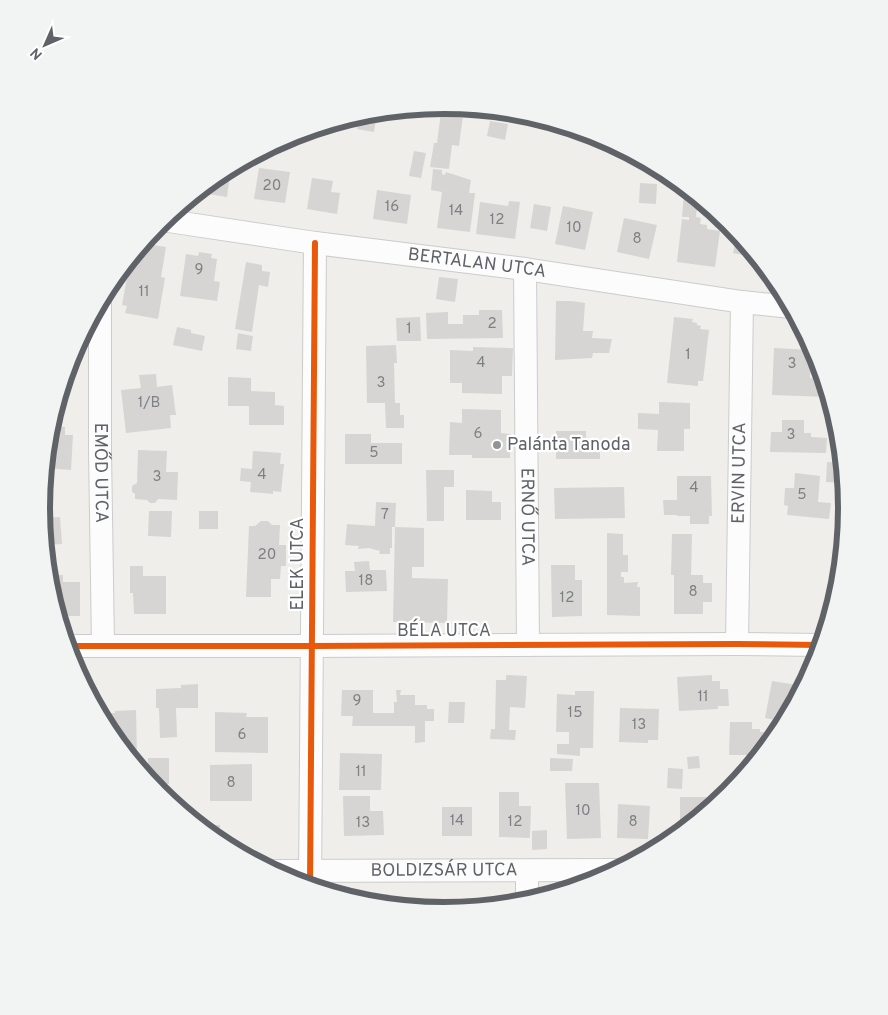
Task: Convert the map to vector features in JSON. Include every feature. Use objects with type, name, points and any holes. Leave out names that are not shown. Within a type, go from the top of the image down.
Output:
[{"type":"street","name":"BERTALAN UTCA","points":[[173,222],[315,244],[525,269],[742,302],[782,306]]},
{"type":"street","name":"ELEK UTCA","points":[[310,878],[315,244]]},
{"type":"street","name":"ERNŐ UTCA","points":[[525,269],[528,645]]},
{"type":"street","name":"ERVIN UTCA","points":[[736,644],[742,302]]},
{"type":"street","name":"EMŐD UTCA","points":[[100,316],[103,646]]},
{"type":"street","name":"BÉLA UTCA","points":[[76,646],[813,645]]},
{"type":"street","name":"BOLDIZSÁR UTCA","points":[[310,878],[599,870]]},
{"type":"street","points":[[527,871],[528,892]]},
{"type":"building","points":[[441,114],[463,114],[459,146],[452,145],[449,169],[430,167],[434,143],[437,143]]},
{"type":"building","points":[[376,120],[374,132],[357,129],[358,123]]},
{"type":"building","points":[[490,121],[508,124],[505,140],[487,136]]},
{"type":"building","points":[[414,151],[426,153],[421,178],[409,176]]},
{"type":"building","points":[[259,168],[290,172],[285,203],[254,199]]},
{"type":"building","points":[[433,169],[442,170],[442,174],[445,175],[446,172],[471,180],[469,193],[475,193],[470,232],[437,228],[442,192],[431,190]]},
{"type":"building","points":[[230,177],[227,197],[206,194]]},
{"type":"building","points":[[312,178],[333,181],[331,192],[340,193],[337,214],[307,209]]},
{"type":"building","points":[[640,183],[657,184],[656,204],[639,203]]},
{"type":"building","points":[[377,190],[411,195],[407,224],[373,219]]},
{"type":"building","points":[[684,195],[697,206],[696,217],[701,218],[700,224],[707,225],[707,229],[720,231],[715,267],[677,262],[682,219],[689,220],[689,217],[682,217]]},
{"type":"building","points":[[509,201],[520,202],[515,239],[476,234],[480,202],[508,206]]},
{"type":"building","points":[[534,204],[551,207],[547,231],[530,228]]},
{"type":"building","points":[[563,206],[593,212],[585,250],[555,244]]},
{"type":"building","points":[[624,218],[657,225],[649,259],[617,252]]},
{"type":"building","points":[[153,242],[153,245],[166,247],[161,277],[165,278],[158,319],[125,313],[127,306],[122,305],[128,272],[131,268]]},
{"type":"building","points":[[735,243],[747,256],[733,253]]},
{"type":"building","points":[[199,252],[212,254],[211,258],[217,259],[214,281],[220,282],[217,301],[180,296],[186,254],[198,256]]},
{"type":"building","points":[[246,262],[262,265],[262,271],[270,272],[268,287],[259,285],[252,332],[235,329]]},
{"type":"building","points":[[439,277],[458,279],[455,302],[436,299]]},
{"type":"building","points":[[556,301],[585,303],[583,331],[593,331],[592,338],[612,339],[609,353],[593,353],[592,358],[555,360]]},
{"type":"building","points":[[479,310],[502,310],[503,338],[427,339],[426,313],[448,312],[448,324],[463,324],[463,315],[479,315]]},
{"type":"building","points":[[420,317],[421,341],[397,341],[396,318]]},
{"type":"building","points":[[674,317],[693,319],[692,322],[701,326],[700,329],[709,330],[703,381],[698,381],[698,386],[667,383]]},
{"type":"building","points":[[177,327],[205,336],[202,351],[173,345]]},
{"type":"building","points":[[238,333],[253,336],[251,351],[236,349]]},
{"type":"building","points":[[396,345],[397,363],[394,363],[395,403],[400,403],[400,415],[404,415],[404,428],[386,428],[385,403],[367,403],[366,346]]},
{"type":"building","points":[[473,347],[513,348],[512,376],[502,376],[502,394],[462,393],[462,383],[450,383],[450,350],[473,351]]},
{"type":"building","points":[[774,348],[805,350],[811,364],[810,378],[816,378],[822,397],[772,395]]},
{"type":"building","points":[[156,374],[157,387],[172,385],[176,415],[170,415],[171,428],[126,433],[121,390],[141,388],[139,375]]},
{"type":"building","points":[[228,377],[251,378],[251,391],[275,392],[275,405],[284,406],[284,425],[249,425],[249,406],[228,406]]},
{"type":"building","points":[[659,402],[690,403],[690,429],[684,429],[684,451],[657,451],[658,430],[638,429],[638,413],[659,414]]},
{"type":"building","points":[[462,409],[501,410],[501,433],[511,434],[510,458],[472,458],[472,455],[449,455],[450,422],[462,423]]},
{"type":"building","points":[[782,420],[804,420],[804,433],[811,433],[811,437],[827,438],[826,453],[770,452],[771,432],[782,432]]},
{"type":"building","points":[[59,427],[65,427],[65,435],[73,435],[71,470],[52,469]]},
{"type":"building","points":[[556,431],[586,431],[586,446],[600,446],[600,459],[556,459]]},
{"type":"building","points":[[345,434],[371,434],[371,443],[402,443],[402,464],[345,464]]},
{"type":"building","points":[[138,450],[167,451],[166,472],[178,472],[177,500],[158,499],[155,503],[150,503],[147,500],[135,499],[132,486],[137,483]]},
{"type":"building","points":[[253,451],[281,453],[280,464],[284,464],[281,492],[273,491],[273,494],[250,492],[251,482],[240,481],[241,468],[252,469]]},
{"type":"building","points":[[827,462],[836,463],[837,483],[826,482]]},
{"type":"building","points":[[426,470],[454,470],[454,487],[444,487],[444,521],[427,521]]},
{"type":"building","points":[[795,473],[820,476],[818,502],[831,503],[829,519],[787,515],[788,506],[784,505],[785,488],[794,488]]},
{"type":"building","points":[[677,476],[711,476],[712,516],[709,516],[709,524],[690,524],[690,516],[664,515],[663,500],[677,500]]},
{"type":"building","points":[[624,487],[625,518],[555,519],[554,488]]},
{"type":"building","points":[[466,490],[492,491],[492,502],[501,502],[501,520],[466,520]]},
{"type":"building","points":[[376,502],[396,503],[395,527],[392,527],[392,548],[390,548],[390,554],[379,554],[380,551],[369,548],[358,549],[359,546],[345,545],[347,524],[375,526]]},
{"type":"building","points":[[149,511],[172,511],[171,537],[148,536]]},
{"type":"building","points":[[199,511],[218,511],[218,529],[199,529]]},
{"type":"building","points":[[60,517],[62,544],[52,545],[50,518]]},
{"type":"building","points":[[261,521],[268,521],[272,525],[280,525],[279,545],[286,545],[286,566],[281,566],[280,579],[271,579],[271,597],[246,597],[249,526],[255,526]]},
{"type":"building","points":[[395,527],[424,528],[424,567],[412,567],[412,578],[448,579],[447,623],[393,622]]},
{"type":"building","points":[[607,533],[623,534],[623,555],[628,555],[628,572],[621,572],[621,577],[624,577],[624,583],[638,582],[637,587],[640,587],[640,616],[607,615]]},
{"type":"building","points":[[672,534],[692,534],[691,575],[703,575],[703,583],[712,583],[712,602],[703,602],[703,614],[674,614],[674,575],[671,575]]},
{"type":"building","points":[[369,561],[370,570],[386,570],[387,591],[346,592],[345,571],[355,571],[354,562]]},
{"type":"building","points":[[551,565],[575,565],[575,580],[582,580],[582,616],[552,617]]},
{"type":"building","points":[[130,566],[143,566],[143,576],[166,576],[166,614],[134,614],[133,593],[130,593]]},
{"type":"building","points":[[56,575],[63,575],[63,582],[80,582],[80,616],[65,616]]},
{"type":"building","points":[[506,675],[527,676],[525,708],[510,707],[509,730],[516,730],[515,740],[490,739],[491,729],[495,729],[496,680],[506,680]]},
{"type":"building","points":[[712,675],[712,681],[720,681],[720,689],[728,689],[729,706],[718,706],[718,709],[679,711],[677,677]]},
{"type":"building","points":[[772,681],[796,685],[776,720],[765,718]]},
{"type":"building","points":[[198,684],[198,708],[176,708],[177,737],[160,738],[159,708],[156,708],[156,689],[181,688],[181,685]]},
{"type":"building","points":[[342,690],[373,690],[373,713],[394,713],[394,702],[397,702],[396,690],[401,690],[400,695],[415,695],[415,705],[427,705],[427,709],[434,709],[434,721],[425,721],[425,742],[415,743],[415,726],[352,726],[353,716],[341,716]]},
{"type":"building","points":[[575,691],[594,691],[593,748],[580,748],[580,756],[557,754],[557,744],[569,744],[569,732],[556,732],[557,694],[575,695]]},
{"type":"building","points":[[449,702],[465,702],[464,723],[448,723]]},
{"type":"building","points":[[620,708],[659,709],[658,740],[648,740],[648,743],[619,742]]},
{"type":"building","points":[[136,710],[137,754],[108,713],[115,713],[115,711]]},
{"type":"building","points":[[215,712],[247,713],[246,717],[268,717],[268,753],[215,752]]},
{"type":"building","points":[[730,722],[752,722],[752,729],[760,729],[760,732],[768,732],[750,755],[729,755]]},
{"type":"building","points":[[340,753],[382,754],[381,790],[339,790]]},
{"type":"building","points":[[699,756],[700,768],[688,769],[687,757]]},
{"type":"building","points":[[148,758],[169,758],[169,784],[163,784],[148,767]]},
{"type":"building","points":[[550,758],[573,759],[572,771],[550,771]]},
{"type":"building","points":[[252,764],[252,801],[210,801],[210,765]]},
{"type":"building","points":[[668,768],[683,769],[682,789],[667,788]]},
{"type":"building","points":[[565,783],[599,783],[601,838],[567,839]]},
{"type":"building","points":[[499,792],[519,792],[519,806],[531,806],[530,838],[499,837]]},
{"type":"building","points":[[343,796],[370,796],[370,811],[383,811],[384,835],[344,836]]},
{"type":"building","points":[[680,797],[711,797],[704,804],[680,823]]},
{"type":"building","points":[[618,804],[650,806],[648,839],[617,838]]},
{"type":"building","points":[[442,807],[472,807],[472,836],[442,836]]},
{"type":"building","points":[[211,825],[220,825],[220,831]]},
{"type":"building","points":[[547,830],[547,849],[532,850],[532,831]]},
{"type":"building","points":[[389,894],[389,897],[373,895]]},
{"type":"cycle path","points":[[310,878],[315,243]]},
{"type":"cycle path","points":[[76,646],[813,645]]},
{"type":"place","name":"Palánta Tanoda","points":[[497,445]]}]
